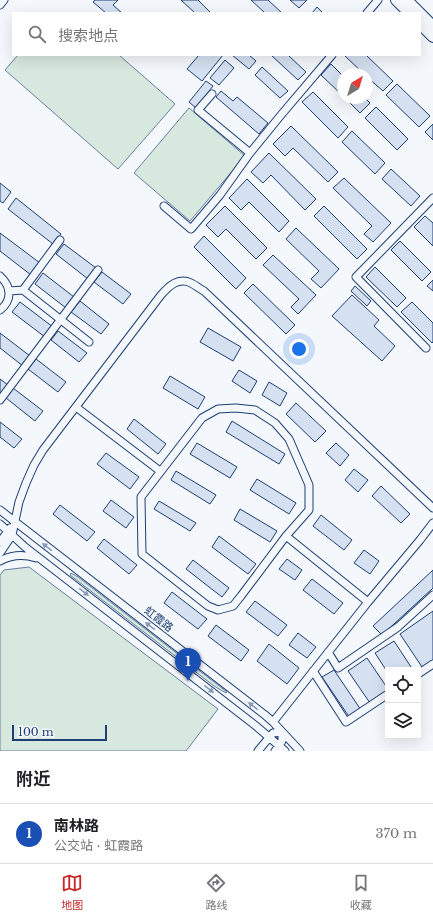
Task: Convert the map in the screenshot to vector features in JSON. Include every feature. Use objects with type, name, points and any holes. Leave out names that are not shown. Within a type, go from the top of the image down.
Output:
[{"type":"highway","points":[[396,0],[408,12]]},
{"type":"highway","points":[[407,0],[419,12]]},
{"type":"highway","points":[[421,14],[433,26]]},
{"type":"highway","points":[[421,25],[433,37]]},
{"type":"street","points":[[0,5],[4,0]]},
{"type":"street","points":[[368,12],[378,0]]},
{"type":"street","points":[[164,206],[191,229],[220,195],[250,153],[281,114],[331,56]]},
{"type":"street","points":[[212,94],[198,110],[250,153]]},
{"type":"street","points":[[426,348],[356,277],[433,198]]},
{"type":"street","points":[[23,290],[60,240]]},
{"type":"street","points":[[0,400],[98,270]]},
{"type":"street","points":[[0,276],[5,281],[9,291],[8,301],[0,310]]},
{"type":"street","points":[[0,553],[15,522],[22,493],[34,465],[43,450],[164,291],[172,284],[179,281],[190,282],[204,291],[433,508]]},
{"type":"street","points":[[9,291],[23,290],[89,342]]},
{"type":"street","points":[[76,407],[160,471]]},
{"type":"street","points":[[236,408],[255,410],[275,423],[290,439],[309,485],[309,510],[286,536],[233,606],[218,610],[208,606],[142,554],[141,497],[202,418],[218,409],[236,408]]},
{"type":"street","name":"虹霞路","points":[[0,510],[273,722],[300,751]]},
{"type":"street","points":[[273,722],[433,523]]},
{"type":"street","points":[[0,524],[25,547],[256,726],[280,749]]},
{"type":"street","points":[[0,542],[10,533]]},
{"type":"street","points":[[286,536],[368,602]]},
{"type":"street","points":[[0,561],[6,558],[24,555],[42,560]]},
{"type":"street","points":[[328,652],[338,668],[398,627],[433,595]]},
{"type":"street","points":[[421,672],[433,664]]},
{"type":"street","points":[[313,672],[346,722],[385,696]]},
{"type":"street","points":[[258,751],[268,737],[273,733],[282,732],[280,749]]},
{"type":"shaded area","points":[[17,56],[120,56],[175,104],[118,169],[5,70]]},
{"type":"shaded area","points":[[189,108],[245,156],[190,221],[134,173]]},
{"type":"shaded area","points":[[29,567],[218,709],[186,751],[0,751],[0,575],[4,570]]},
{"type":"shaded area","points":[[71,573],[227,692],[226,693],[214,686],[70,575]]},
{"type":"building","points":[[95,0],[118,0],[113,5],[121,12],[105,12],[93,2]]},
{"type":"building","points":[[181,0],[198,0],[210,12],[194,12]]},
{"type":"building","points":[[251,0],[268,0],[281,12],[264,12]]},
{"type":"building","points":[[290,0],[307,0],[299,8]]},
{"type":"building","points":[[317,7],[322,12],[313,12]]},
{"type":"building","points":[[198,56],[222,56],[202,81],[187,69]]},
{"type":"building","points":[[233,56],[250,56],[256,61],[249,69]]},
{"type":"building","points":[[272,56],[289,56],[306,72],[298,80]]},
{"type":"building","points":[[345,56],[367,56],[393,81],[383,91],[373,82],[373,68],[358,68]]},
{"type":"building","points":[[225,60],[234,68],[219,85],[210,78]]},
{"type":"building","points":[[331,64],[337,70],[337,90],[321,75]]},
{"type":"building","points":[[262,67],[288,91],[280,98],[255,75]]},
{"type":"building","points":[[206,81],[213,86],[196,108],[189,102]]},
{"type":"building","points":[[397,84],[430,116],[419,127],[386,95]]},
{"type":"building","points":[[221,91],[233,101],[237,97],[268,123],[259,134],[216,97]]},
{"type":"building","points":[[313,92],[348,127],[338,138],[302,102]]},
{"type":"building","points":[[351,104],[369,104],[360,113]]},
{"type":"building","points":[[376,107],[408,139],[397,150],[365,118]]},
{"type":"building","points":[[433,124],[433,140],[425,132]]},
{"type":"building","points":[[291,126],[338,172],[328,182],[293,148],[285,156],[273,144]]},
{"type":"building","points":[[352,131],[385,163],[375,174],[342,142]]},
{"type":"building","points":[[269,153],[316,199],[305,210],[271,175],[263,183],[251,172]]},
{"type":"building","points":[[391,169],[420,196],[411,206],[382,179]]},
{"type":"building","points":[[344,178],[391,223],[373,242],[364,234],[372,226],[333,188]]},
{"type":"building","points":[[247,179],[289,221],[279,232],[249,202],[241,210],[229,198]]},
{"type":"building","points":[[0,183],[11,192],[3,203],[0,201]]},
{"type":"building","points":[[16,198],[61,234],[53,244],[8,209]]},
{"type":"building","points":[[225,206],[267,248],[256,259],[226,229],[218,237],[206,225]]},
{"type":"building","points":[[324,206],[367,249],[357,259],[314,216]]},
{"type":"building","points":[[425,216],[433,223],[433,246],[414,227]]},
{"type":"building","points":[[296,228],[339,269],[321,288],[311,279],[319,271],[286,239]]},
{"type":"building","points":[[0,233],[40,263],[31,275],[0,251]]},
{"type":"building","points":[[204,236],[246,278],[236,289],[194,247]]},
{"type":"building","points":[[400,241],[431,272],[422,281],[391,250]]},
{"type":"building","points":[[64,244],[96,268],[88,279],[56,254]]},
{"type":"building","points":[[273,255],[316,295],[298,314],[291,307],[299,299],[263,265]]},
{"type":"building","points":[[375,267],[406,298],[397,307],[366,277]]},
{"type":"building","points":[[102,272],[131,294],[123,304],[94,282]]},
{"type":"building","points":[[43,273],[74,297],[66,308],[35,284]]},
{"type":"building","points":[[433,280],[433,291],[427,286]]},
{"type":"building","points":[[253,284],[295,325],[286,334],[244,293]]},
{"type":"building","points":[[355,286],[371,301],[367,306],[351,291]]},
{"type":"building","points":[[352,295],[379,320],[374,326],[395,346],[382,361],[332,316]]},
{"type":"building","points":[[80,301],[109,324],[101,334],[71,312]]},
{"type":"building","points":[[20,302],[53,327],[45,337],[12,312]]},
{"type":"building","points":[[412,302],[433,323],[432,343],[401,312]]},
{"type":"building","points":[[208,328],[241,347],[233,361],[200,342]]},
{"type":"building","points":[[58,331],[87,353],[79,362],[51,340]]},
{"type":"building","points":[[0,333],[30,356],[23,366],[0,348]]},
{"type":"building","points":[[36,359],[66,382],[58,392],[28,369]]},
{"type":"building","points":[[239,370],[257,381],[250,393],[232,381]]},
{"type":"building","points":[[170,376],[205,397],[198,409],[163,388]]},
{"type":"building","points":[[0,379],[8,385],[0,394]]},
{"type":"building","points":[[269,382],[287,393],[280,406],[262,395]]},
{"type":"building","points":[[13,388],[43,411],[35,421],[6,398]]},
{"type":"building","points":[[296,403],[326,431],[315,442],[286,414]]},
{"type":"building","points":[[134,419],[166,444],[158,454],[127,429]]},
{"type":"building","points":[[232,421],[285,454],[279,464],[226,432]]},
{"type":"building","points":[[0,422],[22,439],[14,448],[0,437]]},
{"type":"building","points":[[197,443],[237,467],[230,478],[190,454]]},
{"type":"building","points":[[336,443],[349,455],[340,466],[326,453]]},
{"type":"building","points":[[106,453],[139,477],[130,489],[97,464]]},
{"type":"building","points":[[354,469],[368,480],[358,492],[345,480]]},
{"type":"building","points":[[176,471],[216,495],[210,504],[171,480]]},
{"type":"building","points":[[257,479],[296,503],[289,514],[250,490]]},
{"type":"building","points":[[381,486],[410,514],[401,523],[372,496]]},
{"type":"building","points":[[111,500],[134,517],[126,528],[103,511]]},
{"type":"building","points":[[159,501],[196,523],[190,531],[154,509]]},
{"type":"building","points":[[60,505],[95,532],[87,541],[53,514]]},
{"type":"building","points":[[240,509],[277,531],[270,542],[234,520]]},
{"type":"building","points":[[321,515],[352,540],[344,550],[313,526]]},
{"type":"building","points":[[219,536],[256,564],[248,574],[212,547]]},
{"type":"building","points":[[104,539],[137,565],[129,574],[97,548]]},
{"type":"building","points":[[364,550],[379,561],[370,574],[354,563]]},
{"type":"building","points":[[287,559],[302,570],[295,580],[279,569]]},
{"type":"building","points":[[193,560],[229,588],[222,597],[186,569]]},
{"type":"building","points":[[433,570],[433,588],[382,635],[373,626]]},
{"type":"building","points":[[312,579],[343,603],[334,614],[303,590]]},
{"type":"building","points":[[172,592],[207,619],[198,629],[164,603]]},
{"type":"building","points":[[255,601],[287,625],[278,636],[246,612]]},
{"type":"building","points":[[433,611],[433,660],[422,667],[400,634]]},
{"type":"building","points":[[216,625],[249,650],[241,661],[208,636]]},
{"type":"building","points":[[298,633],[316,647],[307,658],[289,645]]},
{"type":"building","points":[[394,641],[411,667],[385,667],[385,668],[375,653]]},
{"type":"building","points":[[269,644],[299,668],[287,684],[257,661]]},
{"type":"building","points":[[367,658],[385,685],[385,693],[370,703],[348,671]]},
{"type":"building","points":[[334,670],[361,710],[350,718],[322,677]]},
{"type":"place","name":"南林路","points":[[188,681]]}]
